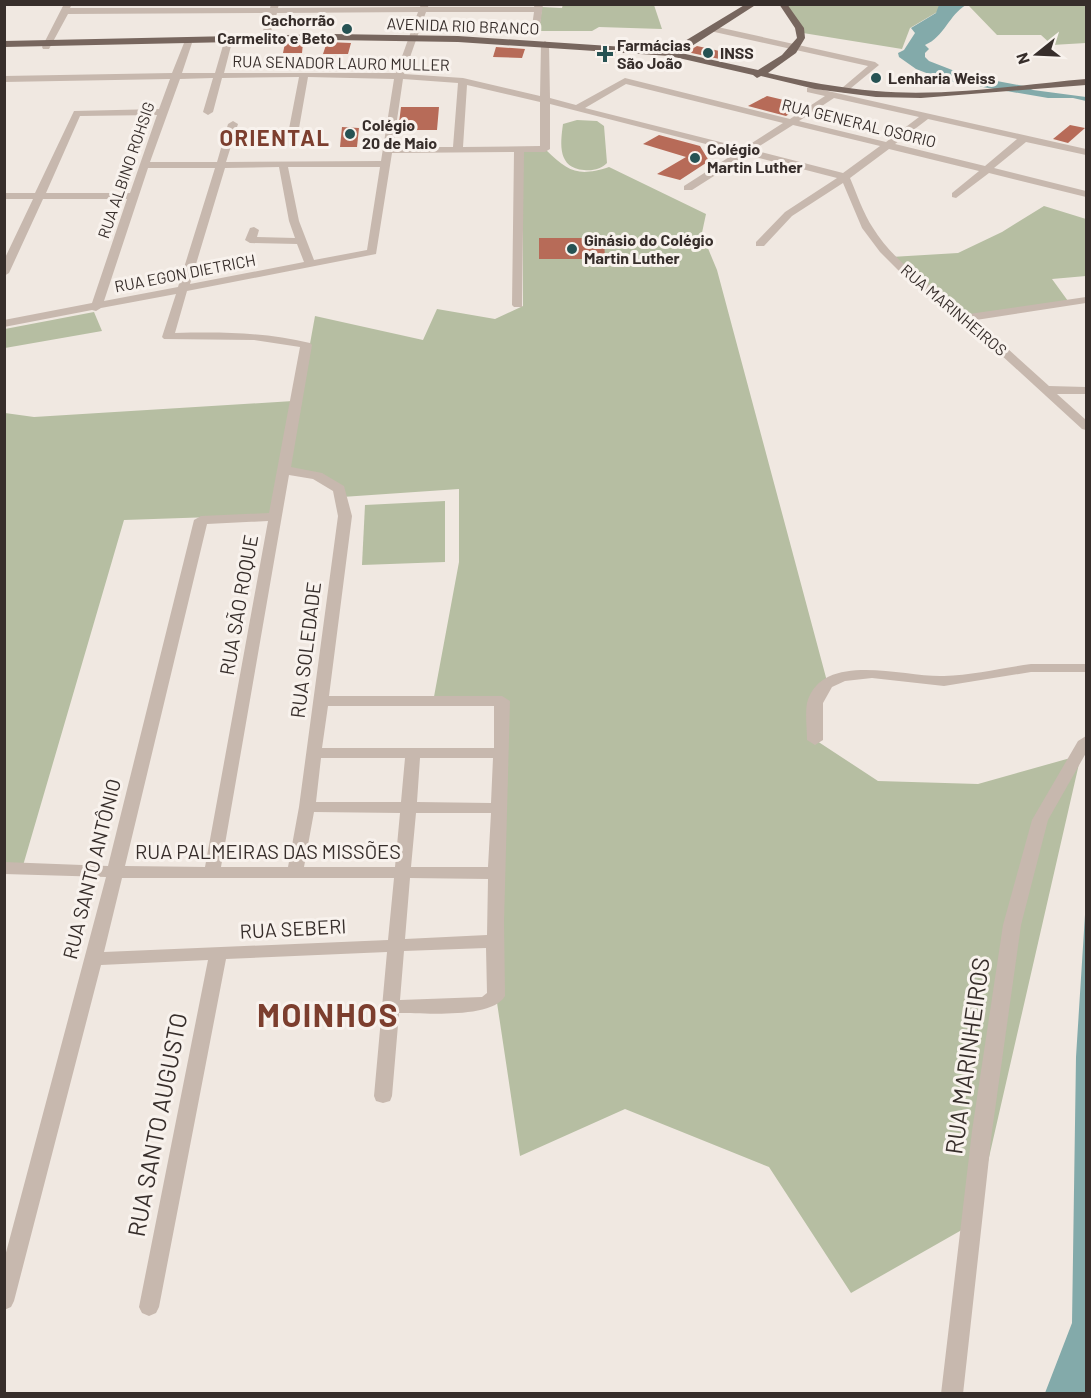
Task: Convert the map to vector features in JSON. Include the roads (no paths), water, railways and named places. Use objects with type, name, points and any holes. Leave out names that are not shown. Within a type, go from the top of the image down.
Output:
[{"type":"main road","points":[[670,55],[753,4]]},
{"type":"main road","points":[[758,74],[797,48],[801,34],[783,4]]},
{"type":"main road","name":"AVENIDA RIO BRANCO","points":[[46,46],[265,38],[412,39],[545,46],[670,55],[812,88]]},
{"type":"main road","name":"AVENIDA RIO BRANCO","points":[[4,46],[412,39]]},
{"type":"main road","points":[[812,88],[895,98],[1086,82]]},
{"type":"street","points":[[265,38],[274,7]]},
{"type":"street","points":[[146,165],[386,164],[399,76],[425,7]]},
{"type":"street","points":[[46,46],[66,8],[539,7],[536,26]]},
{"type":"street","points":[[712,29],[875,65],[844,92]]},
{"type":"street","points":[[208,112],[228,42]]},
{"type":"street","name":"RUA ALBINO ROHSIG","points":[[96,308],[188,43]]},
{"type":"street","points":[[389,150],[545,149],[545,46]]},
{"type":"street","points":[[292,134],[304,74]]},
{"type":"street","name":"RUA SENADOR LAURO MULLER","points":[[4,79],[304,74],[399,76],[463,81],[578,108],[845,177]]},
{"type":"street","points":[[458,150],[463,81]]},
{"type":"street","name":"RUA GENERAL OSORIO","points":[[578,108],[625,81],[1086,194]]},
{"type":"street","name":"AVENIDA RIO BRANCO","points":[[812,88],[833,95],[1086,152]]},
{"type":"street","name":"AVENIDA RIO BRANCO","points":[[844,92],[913,112]]},
{"type":"street","points":[[688,188],[833,95]]},
{"type":"street","points":[[4,273],[76,113],[163,112]]},
{"type":"street","points":[[760,244],[795,209],[845,177],[928,115]]},
{"type":"street","points":[[184,290],[233,124]]},
{"type":"street","points":[[956,195],[1026,138]]},
{"type":"street","points":[[518,305],[519,150]]},
{"type":"street","name":"RUA EGON DIETRICH","points":[[4,324],[96,308],[372,252],[386,164]]},
{"type":"street","points":[[283,165],[294,221],[310,265]]},
{"type":"street","name":"RUA MARINHEIROS","points":[[845,177],[867,228],[884,250],[913,279],[967,318],[1086,426]]},
{"type":"street","points":[[4,196],[133,196]]},
{"type":"street","points":[[254,230],[250,240],[301,241]]},
{"type":"street","name":"RUA SÃO ROQUE","points":[[184,290],[168,337],[252,335],[275,337],[306,345],[212,872]]},
{"type":"street","points":[[967,318],[1086,300]]},
{"type":"street","points":[[1048,390],[1086,390]]},
{"type":"street","name":"RUA SOLEDADE","points":[[285,470],[317,476],[339,489],[345,516],[307,807],[295,873]]},
{"type":"street","name":"RUA SANTO ANTÔNIO","points":[[4,1301],[94,959],[201,520],[276,517]]},
{"type":"street","points":[[815,740],[815,703],[826,684],[842,677],[872,674],[944,681],[1030,668],[1086,668]]},
{"type":"street","points":[[320,701],[502,701],[494,941],[496,996],[487,1002],[475,1005],[391,1007]]},
{"type":"street","name":"RUA MARINHEIROS","points":[[952,1394],[982,1131],[1012,926],[1040,820],[1086,741]]},
{"type":"street","points":[[314,753],[502,753]]},
{"type":"street","points":[[382,1096],[407,807],[414,753]]},
{"type":"street","points":[[307,807],[499,808]]},
{"type":"street","name":"RUA PALMEIRAS DAS MISSÕES","points":[[4,868],[115,873],[496,873]]},
{"type":"street","name":"RUA SEBERI","points":[[94,959],[494,941]]},
{"type":"street","name":"RUA SANTO AUGUSTO","points":[[149,1307],[218,953]]},
{"type":"water","points":[[939,5],[966,5],[955,14],[937,37],[925,45],[929,49],[925,57],[929,61],[965,75],[1024,86],[1033,90],[1086,97],[1086,101],[1073,98],[1048,98],[947,81],[916,69],[899,57],[898,53],[904,50],[915,33],[911,28],[936,13]]},
{"type":"water","points":[[1086,899],[1086,1393],[1045,1393],[1072,1323],[1076,1057]]},
{"type":"place","name":"Cachorrão Carmelito e Beto","points":[[347,29]]},
{"type":"place","name":"INSS","points":[[708,53]]},
{"type":"place","name":"Farmácias São João","points":[[605,54]]},
{"type":"place","name":"Lenharia Weiss","points":[[876,78]]},
{"type":"place","name":"Colégio 20 de Maio","points":[[350,134]]},
{"type":"place","name":"Colégio Martin Luther","points":[[695,158]]},
{"type":"place","name":"Ginásio do Colégio Martin Luther","points":[[572,249]]},
{"type":"district","name":"ORIENTAL","points":[[275,138]]},
{"type":"district","name":"MOINHOS","points":[[328,1016]]}]
